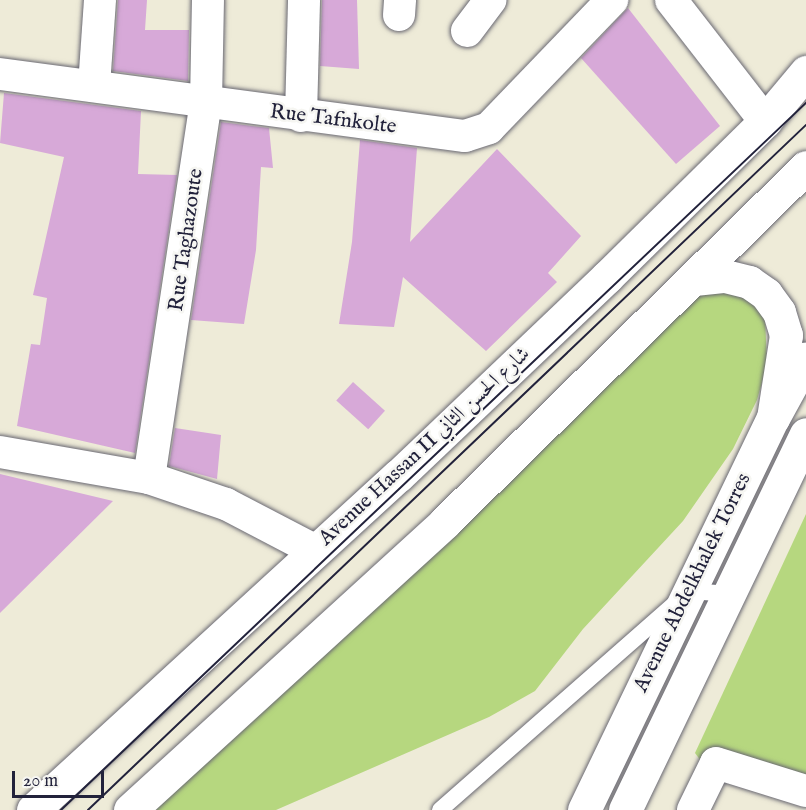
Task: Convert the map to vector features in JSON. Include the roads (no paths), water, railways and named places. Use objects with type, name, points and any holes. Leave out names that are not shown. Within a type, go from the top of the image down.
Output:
[{"type":"main road","name":"Avenue Hassan II شارع الحسن الثاني","points":[[33,810],[434,442],[765,122],[806,72]]},
{"type":"main road","points":[[130,810],[445,522],[806,167]]},
{"type":"main road","points":[[694,279],[725,276],[749,282],[766,294],[779,312],[786,335],[773,418]]},
{"type":"main road","name":"Avenue Abdelkhalek Torres","points":[[584,810],[773,418],[806,358]]},
{"type":"main road","name":"Avenue Abdelkhalek Torres","points":[[625,810],[731,594],[806,434]]},
{"type":"street","points":[[94,86],[100,0]]},
{"type":"street","name":"Rue Taghazoute","points":[[148,478],[181,289],[206,103],[208,0]]},
{"type":"street","points":[[301,116],[304,0]]},
{"type":"street","points":[[467,31],[490,0]]},
{"type":"street","name":"Rue Tafnkolte","points":[[0,74],[451,136],[478,134],[489,128],[612,0]]},
{"type":"street","points":[[671,0],[765,122]]},
{"type":"street","points":[[0,452],[148,478],[226,504],[314,550]]},
{"type":"street","points":[[693,810],[716,763],[806,791]]},
{"type":"lane","points":[[440,810],[689,591],[731,594]]},
{"type":"tram line","points":[[61,810],[806,103]]},
{"type":"tram line","points":[[88,810],[806,125]]}]
